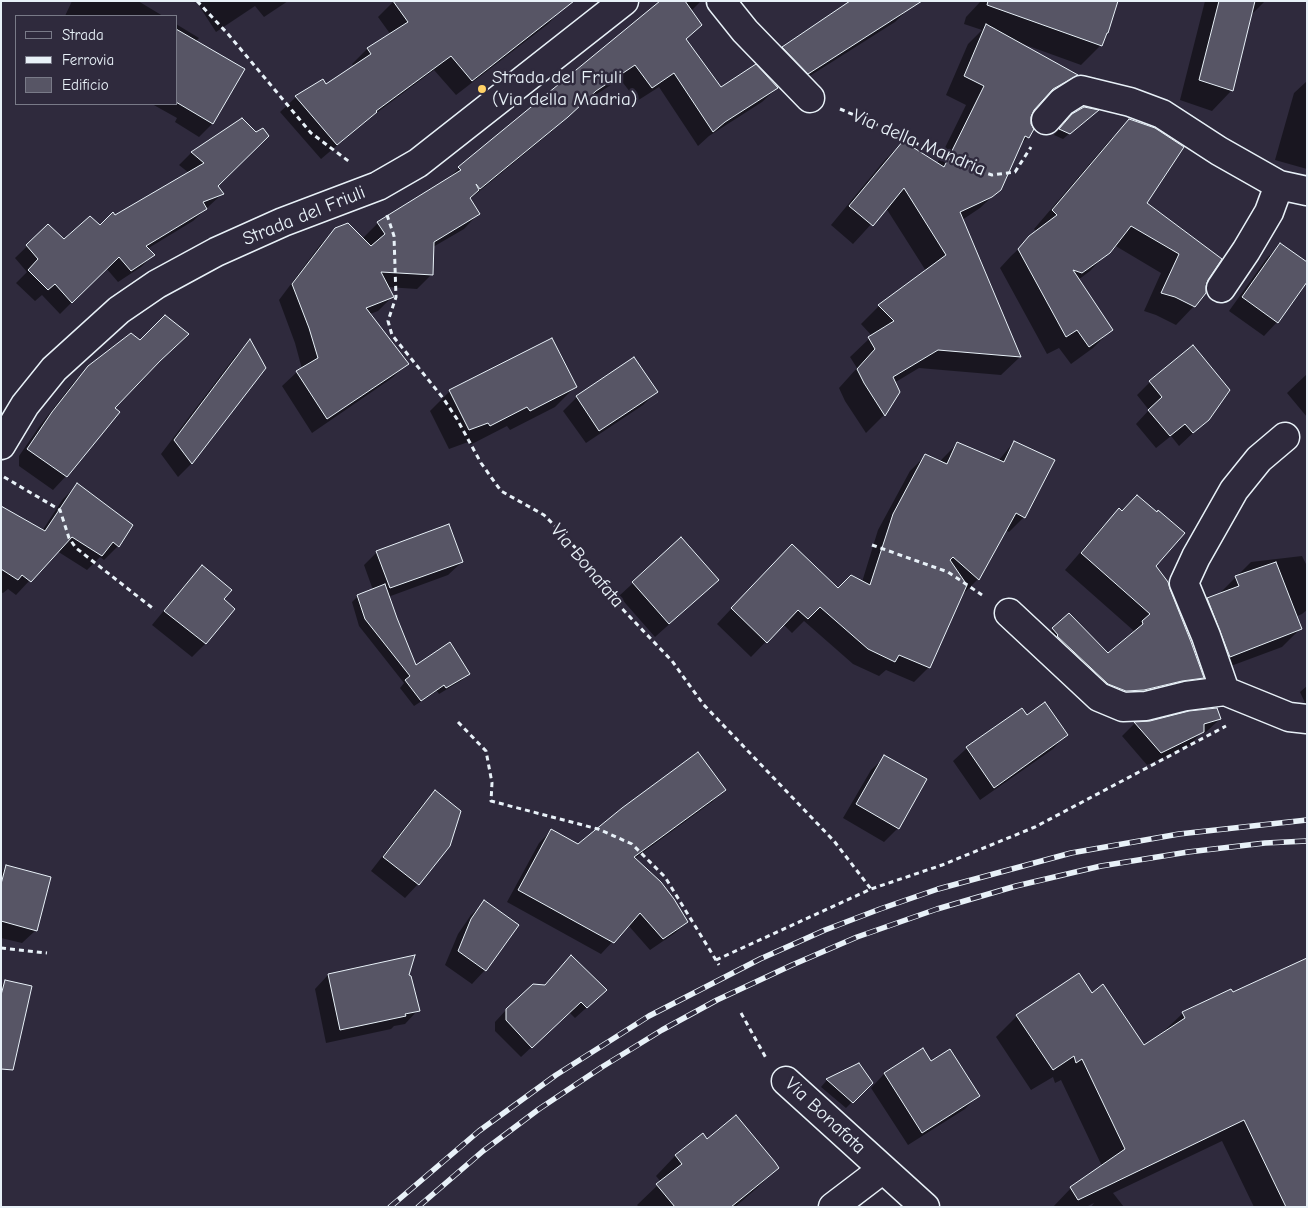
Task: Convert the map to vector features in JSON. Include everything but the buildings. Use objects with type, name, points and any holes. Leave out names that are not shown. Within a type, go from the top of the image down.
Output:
[{"type":"street","name":"Strada del Friuli","points":[[1,444],[25,405],[54,369],[119,310],[157,284],[216,252],[283,222],[378,186],[418,163],[624,1]]},
{"type":"street","points":[[721,1],[745,31],[810,98]]},
{"type":"street","points":[[1046,120],[1062,102],[1082,90],[1130,102],[1162,114],[1219,152],[1279,185],[1307,191]]},
{"type":"street","points":[[1221,288],[1269,212],[1279,185]]},
{"type":"street","points":[[1224,691],[1206,636],[1184,583],[1196,557],[1234,490],[1259,459],[1285,437]]},
{"type":"street","points":[[1009,614],[1099,697],[1123,707],[1146,706],[1186,696],[1224,691],[1289,717],[1307,720]]},
{"type":"street","name":"Via Bonafata","points":[[786,1081],[925,1207]]},
{"type":"street","points":[[833,1207],[883,1169]]},
{"type":"path","points":[[197,1],[228,34],[312,133],[378,186]]},
{"type":"path","name":"Via della Mandria","points":[[810,98],[894,132],[967,167],[992,175],[1015,172],[1046,120]]},
{"type":"path","name":"Via Bonafata","points":[[378,186],[394,236],[396,297],[388,322],[392,335],[443,398],[481,463],[500,491],[544,515],[564,535],[587,561],[611,596],[672,661],[703,704],[834,841],[871,889]]},
{"type":"path","points":[[1,476],[60,510],[69,538],[76,548],[155,610]]},
{"type":"path","points":[[872,545],[948,572],[1009,614]]},
{"type":"path","points":[[716,960],[871,889],[942,865],[1035,827],[1251,712],[1265,707]]},
{"type":"path","points":[[458,722],[486,751],[492,783],[491,801],[598,829],[632,844],[665,877],[719,966]]},
{"type":"path","points":[[1,948],[47,953]]},
{"type":"path","name":"Via Bonafata","points":[[741,1013],[762,1053],[786,1081]]},
{"type":"railway","points":[[390,1207],[479,1131],[556,1075],[649,1016],[760,959],[825,930],[938,889],[1071,853],[1179,834],[1307,820]]},
{"type":"railway","points":[[418,1207],[483,1151],[539,1109],[662,1030],[717,1000],[857,937],[937,909],[1016,886],[1101,866],[1188,852],[1265,843],[1307,841]]},
{"type":"place","name":"Strada del Friuli (Via della Madria)","points":[[482,89]]}]
